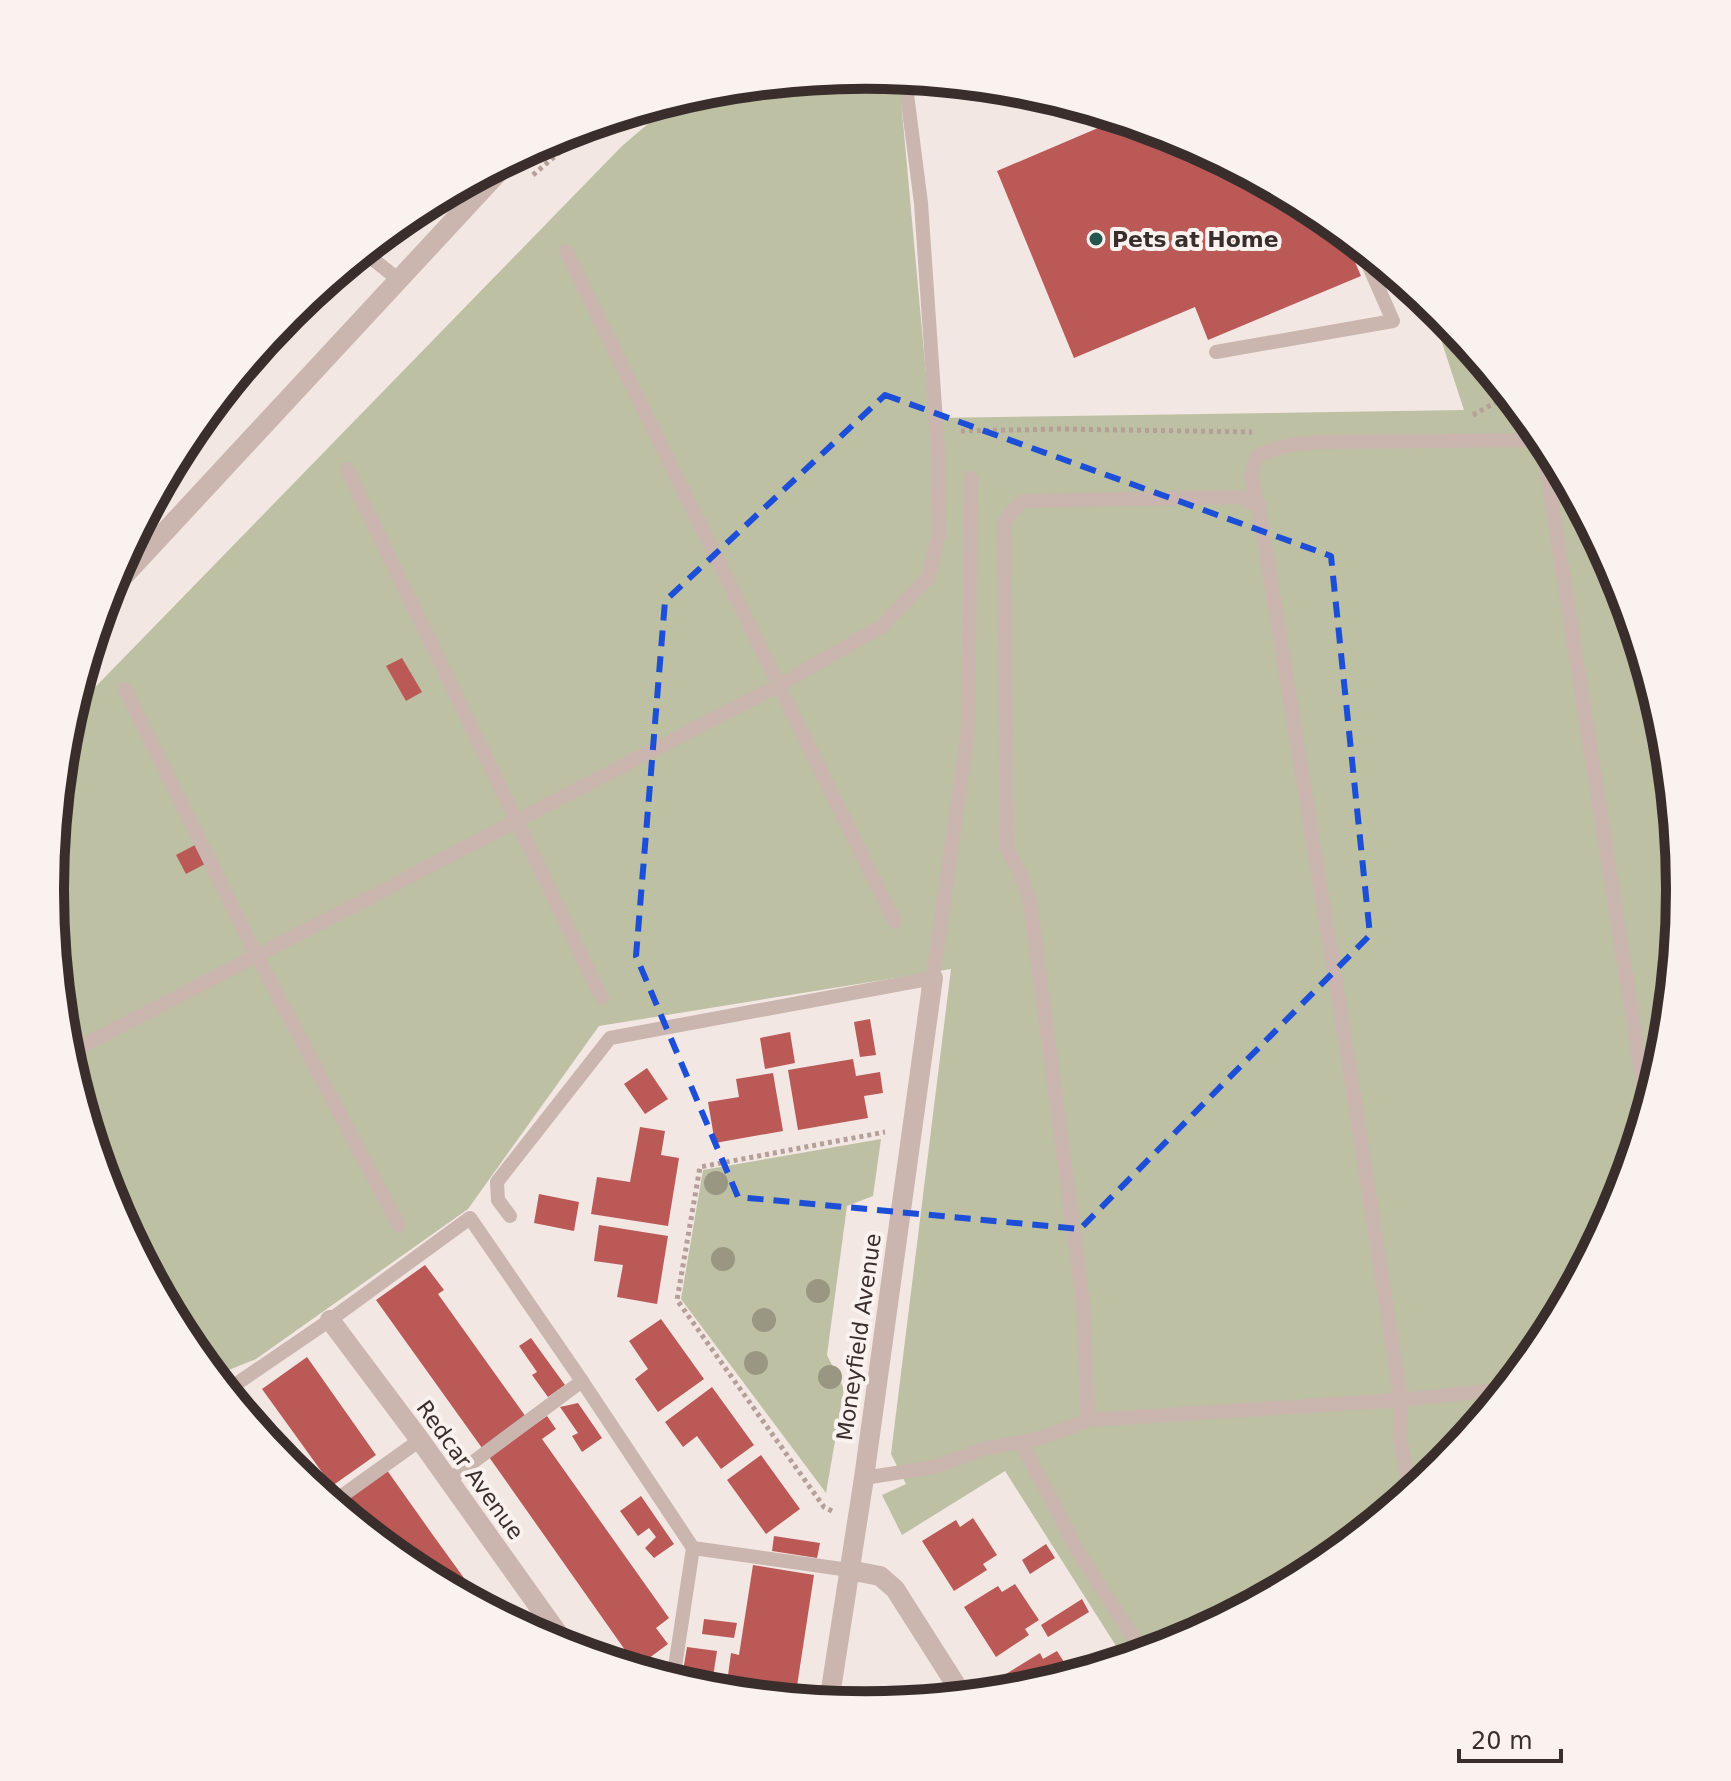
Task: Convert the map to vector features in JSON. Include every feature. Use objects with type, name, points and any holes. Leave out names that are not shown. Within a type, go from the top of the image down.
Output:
[{"type":"street","points":[[133,566],[487,184]]},
{"type":"street","name":"Moneyfield Avenue","points":[[831,1691],[864,1478],[933,978]]},
{"type":"street","name":"Redcar Avenue","points":[[330,1320],[449,1480],[552,1628]]},
{"type":"street","points":[[849,1570],[880,1576],[895,1589],[957,1686]]},
{"type":"lane","points":[[79,1048],[779,685],[881,627],[928,578],[939,534],[938,451],[921,203],[906,91]]},
{"type":"lane","points":[[566,251],[895,922]]},
{"type":"lane","points":[[373,259],[399,280]]},
{"type":"lane","points":[[1216,352],[1393,321],[1370,269]]},
{"type":"lane","points":[[1408,1480],[1400,1438],[1401,1400],[1348,1054],[1259,507],[1251,476],[1257,457],[1284,445],[1528,440]]},
{"type":"lane","points":[[347,469],[602,998]]},
{"type":"lane","points":[[1549,472],[1643,1084]]},
{"type":"lane","points":[[510,1216],[498,1200],[497,1182],[610,1038],[933,978],[968,730],[971,478]]},
{"type":"lane","points":[[1088,1420],[1083,1302],[1030,902],[1020,872],[1007,849],[1004,524],[1011,512],[1024,501],[1242,497],[1259,507]]},
{"type":"lane","points":[[125,689],[257,956],[399,1226]]},
{"type":"lane","points":[[235,1385],[470,1218],[693,1548],[675,1669]]},
{"type":"lane","points":[[449,1480],[582,1381]]},
{"type":"lane","points":[[864,1478],[934,1467],[983,1449],[1041,1438],[1088,1420],[1401,1400],[1491,1391]]},
{"type":"lane","points":[[341,1496],[420,1440]]},
{"type":"lane","points":[[1021,1442],[1079,1553],[1137,1644]]},
{"type":"lane","points":[[693,1548],[849,1570]]},
{"type":"path","points":[[1461,416],[1475,414],[1499,400]]},
{"type":"path","points":[[961,431],[1261,432]]},
{"type":"path","points":[[855,1525],[824,1507],[677,1300],[700,1167],[913,1126]]},
{"type":"highlighted area","points":[[885,395],[1331,556],[1370,935],[1080,1229],[738,1197],[636,956],[665,601]]},
{"type":"green space","points":[[900,90],[930,418],[1464,410],[1438,330],[1501,403],[1560,490],[1606,584],[1624,633],[1652,734],[1660,786],[1667,890],[1665,943],[1652,1047],[1640,1098],[1606,1197],[1584,1245],[1532,1336],[1501,1378],[1468,1419],[1394,1493],[1311,1557],[1266,1585],[1172,1631],[1123,1649],[1119,1650],[1005,1471],[902,1535],[882,1495],[906,1484],[891,1454],[951,969],[599,1026],[468,1209],[256,1359],[225,1371],[171,1291],[125,1197],[107,1148],[79,1047],[66,943],[66,838],[79,734],[88,694],[622,146],[657,116],[709,104],[813,91]]},
{"type":"green space","points":[[881,1139],[873,1196],[847,1206],[827,1355],[844,1389],[826,1493],[681,1299],[703,1170]]},
{"type":"building","points":[[1103,126],[1172,150],[1266,196],[1351,254],[1361,276],[1208,340],[1195,307],[1074,358],[997,171]]},
{"type":"building","points":[[402,658],[422,692],[406,701],[386,666]]},
{"type":"building","points":[[195,845],[205,864],[186,874],[176,855]]},
{"type":"building","points":[[870,1019],[876,1055],[860,1057],[854,1022]]},
{"type":"building","points":[[790,1032],[795,1063],[765,1069],[760,1038]]},
{"type":"building","points":[[853,1059],[856,1076],[880,1072],[883,1093],[864,1096],[868,1118],[798,1130],[788,1070]]},
{"type":"building","points":[[647,1068],[668,1099],[645,1114],[624,1084]]},
{"type":"building","points":[[773,1073],[783,1131],[715,1143],[708,1102],[739,1097],[736,1079]]},
{"type":"building","points":[[640,1127],[665,1131],[661,1155],[679,1158],[668,1226],[591,1214],[597,1177],[630,1182]]},
{"type":"building","points":[[539,1194],[579,1202],[574,1231],[534,1223]]},
{"type":"building","points":[[599,1225],[668,1236],[657,1304],[617,1297],[623,1265],[594,1261]]},
{"type":"building","points":[[425,1265],[444,1290],[438,1294],[526,1417],[482,1448],[376,1300]]},
{"type":"building","points":[[661,1319],[704,1379],[658,1412],[635,1379],[648,1369],[629,1341]]},
{"type":"building","points":[[531,1338],[565,1385],[548,1397],[532,1375],[537,1372],[519,1346]]},
{"type":"building","points":[[307,1357],[376,1455],[332,1486],[262,1389]]},
{"type":"building","points":[[712,1387],[754,1445],[721,1469],[697,1436],[683,1447],[665,1422]]},
{"type":"building","points":[[578,1403],[602,1438],[582,1452],[572,1436],[578,1433],[560,1407]]},
{"type":"building","points":[[547,1416],[556,1429],[542,1439],[669,1618],[656,1628],[668,1644],[645,1661],[629,1656],[489,1457]]},
{"type":"building","points":[[761,1455],[800,1509],[766,1534],[727,1480]]},
{"type":"building","points":[[384,1466],[472,1589],[420,1557],[342,1497]]},
{"type":"building","points":[[641,1496],[674,1544],[654,1558],[645,1548],[656,1537],[649,1528],[638,1536],[620,1511]]},
{"type":"building","points":[[973,1518],[997,1555],[983,1564],[987,1570],[954,1591],[922,1541],[956,1520],[960,1527]]},
{"type":"building","points":[[774,1536],[820,1543],[817,1558],[772,1551]]},
{"type":"building","points":[[1046,1544],[1055,1558],[1030,1574],[1022,1560]]},
{"type":"building","points":[[753,1565],[814,1575],[797,1688],[727,1680],[731,1653],[739,1655]]},
{"type":"building","points":[[1015,1584],[1039,1620],[1025,1629],[1029,1635],[996,1657],[964,1607],[998,1586],[1002,1592]]},
{"type":"building","points":[[1082,1599],[1089,1612],[1048,1637],[1041,1625]]},
{"type":"building","points":[[704,1619],[737,1623],[734,1638],[702,1634]]},
{"type":"building","points":[[687,1647],[717,1651],[713,1678],[683,1671]]},
{"type":"building","points":[[1057,1651],[1067,1666],[1009,1679],[1006,1674],[1040,1653],[1043,1659]]},
{"type":"place","name":"Pets at Home","points":[[1096,239]]}]
